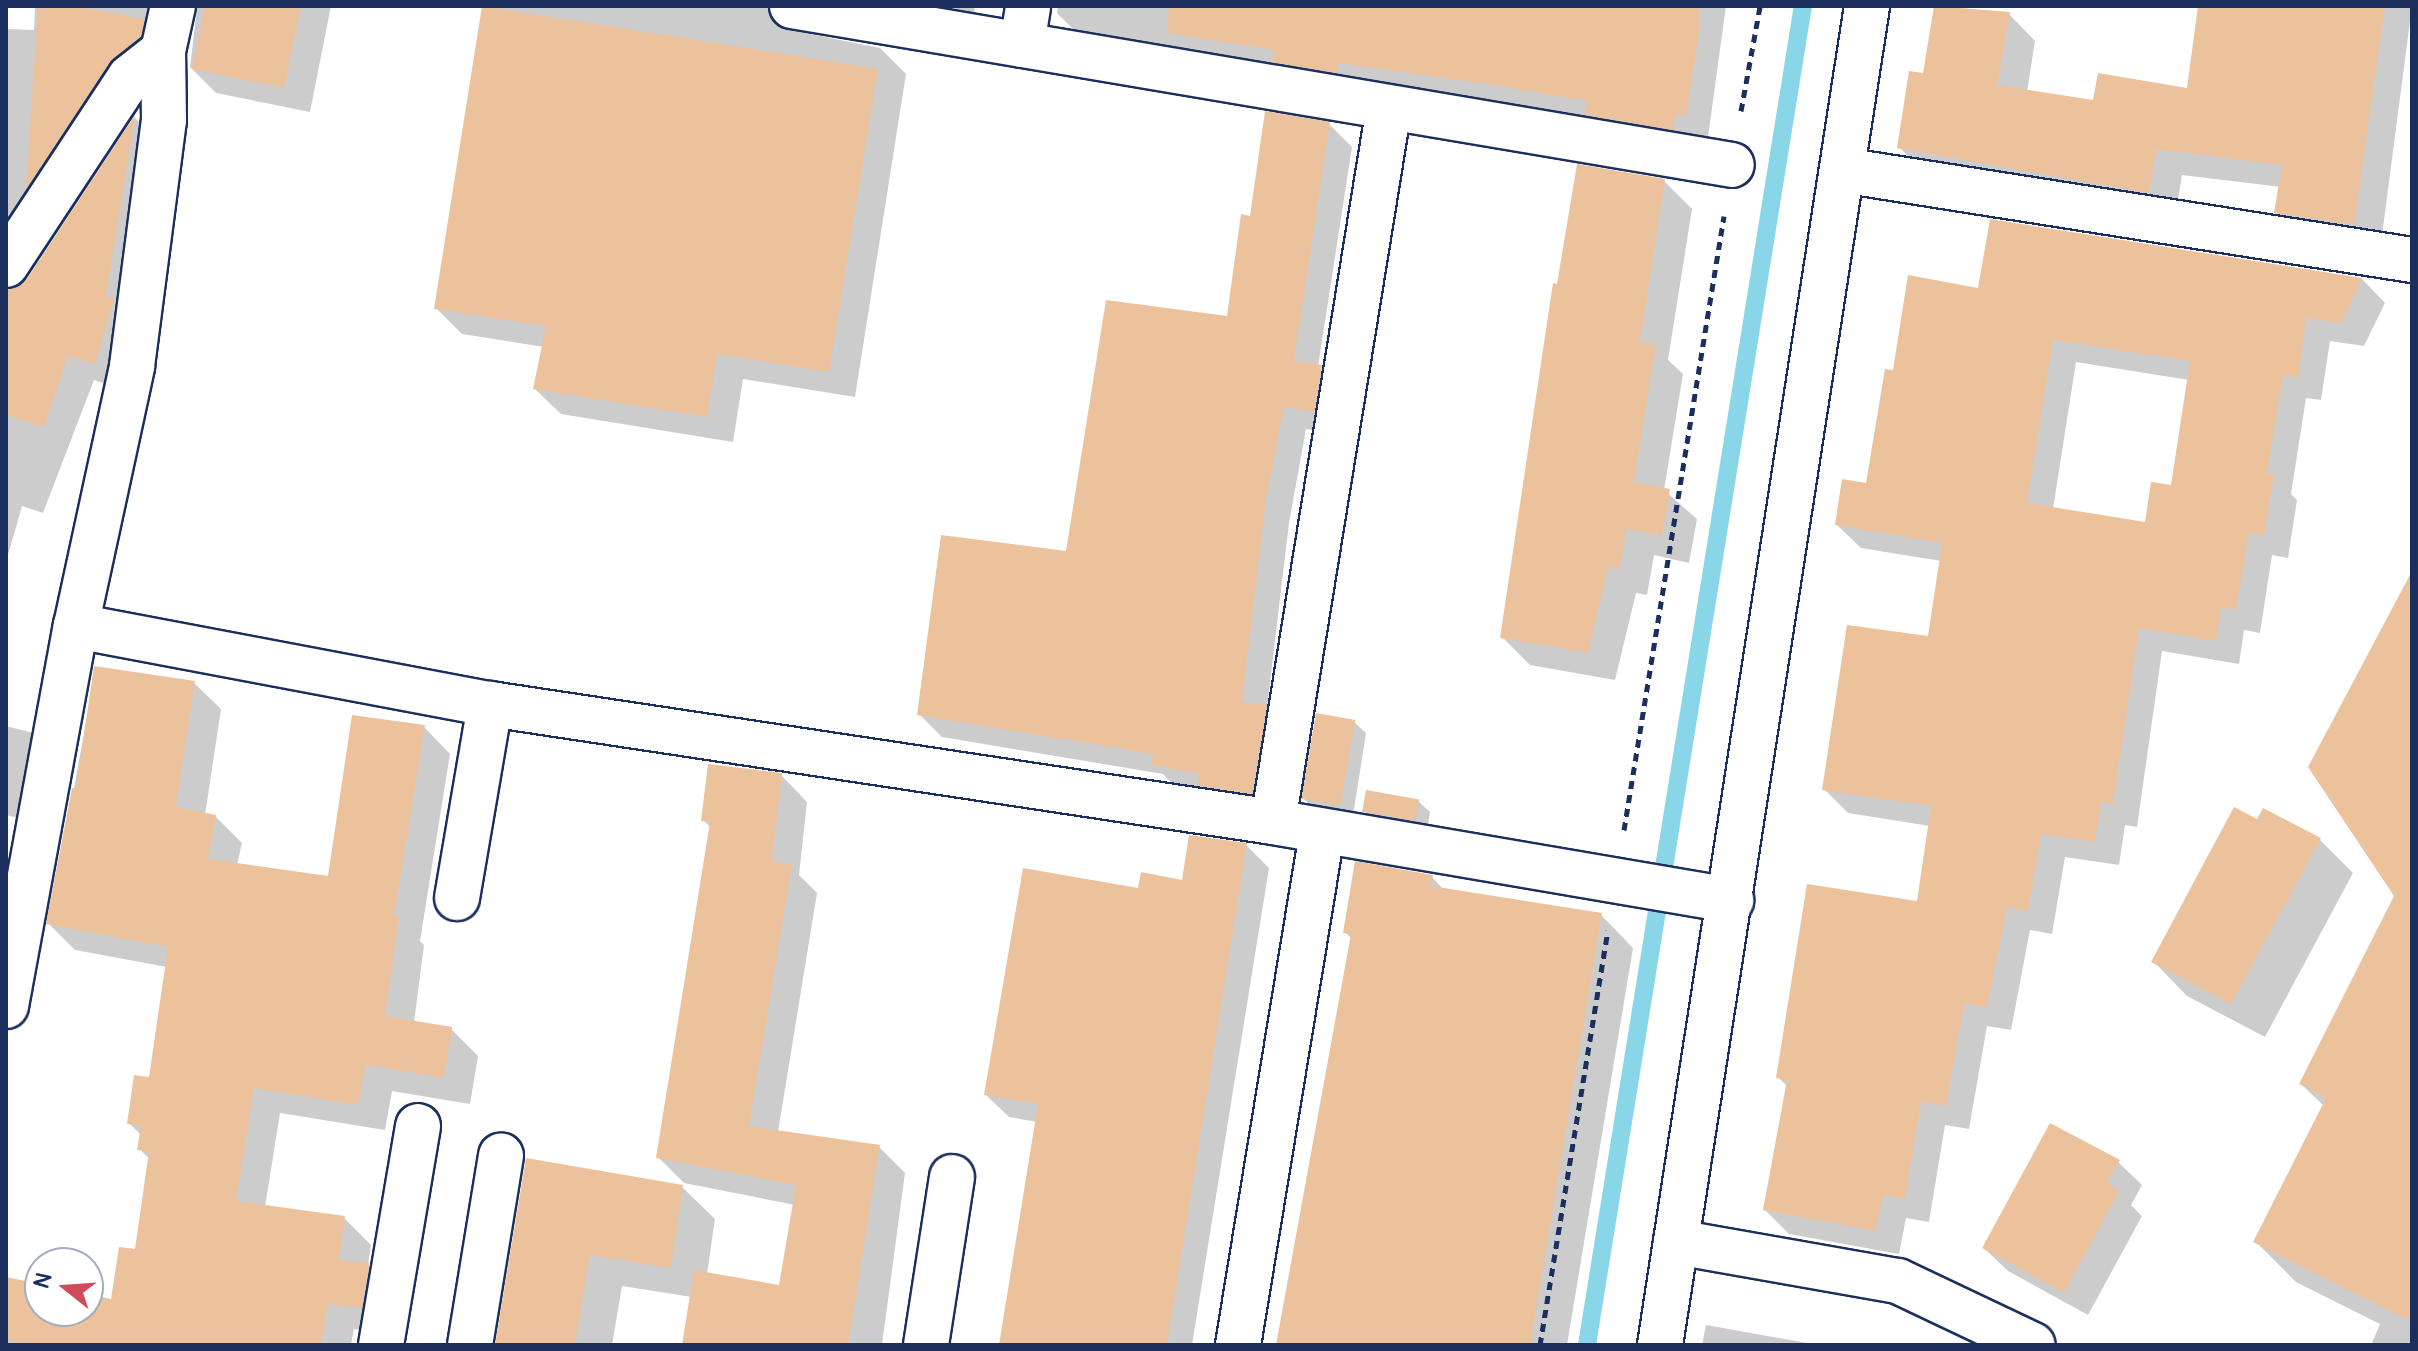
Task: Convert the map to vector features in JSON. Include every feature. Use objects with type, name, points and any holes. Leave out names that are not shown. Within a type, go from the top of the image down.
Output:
[{"type":"street","points":[[6,1006],[76,626],[132,366],[164,120],[163,51],[173,6]]},
{"type":"street","points":[[792,6],[1025,26],[1389,107],[1732,165]]},
{"type":"street","points":[[1660,1345],[1867,6]]},
{"type":"street","points":[[6,265],[130,77],[163,51]]},
{"type":"street","points":[[1273,822],[1389,107]]},
{"type":"street","points":[[1842,170],[2412,260]]},
{"type":"street","points":[[76,626],[490,704],[1273,822],[1322,833],[1731,900]]},
{"type":"street","points":[[457,898],[490,704]]},
{"type":"street","points":[[1238,1345],[1322,833]]},
{"type":"street","points":[[381,1345],[418,1126]]},
{"type":"street","points":[[470,1345],[501,1156]]},
{"type":"street","points":[[926,1345],[952,1177]]},
{"type":"street","points":[[1676,1242],[1898,1281],[2033,1345]]},
{"type":"path","points":[[1540,1345],[1625,883],[1732,165],[1760,6]]},
{"type":"building","points":[[38,6],[74,6],[144,19],[141,37],[109,63],[26,189]]},
{"type":"building","points":[[205,6],[301,6],[284,88],[192,69]]},
{"type":"building","points":[[482,6],[878,69],[829,372],[717,354],[707,417],[533,389],[546,326],[434,309]]},
{"type":"building","points":[[1169,6],[1699,6],[1699,33],[1686,116],[1676,114],[1673,130],[1585,115],[1587,101],[1338,63],[1337,73],[1272,62],[1274,50],[1167,33]]},
{"type":"building","points":[[1934,6],[2010,12],[1997,85],[2093,100],[2098,73],[2187,88],[2198,6],[2385,6],[2354,225],[2274,213],[2282,165],[2156,149],[2149,193],[1897,148],[1909,71],[1923,73]]},
{"type":"building","points":[[1265,111],[1330,122],[1294,361],[1322,365],[1314,412],[1284,407],[1266,499],[1242,702],[1267,705],[1252,794],[1197,785],[1199,774],[1151,765],[1153,754],[917,715],[941,535],[1066,551],[1106,300],[1227,316],[1241,214],[1250,216]]},
{"type":"building","points":[[135,115],[106,296],[114,299],[95,364],[68,356],[44,427],[6,415],[6,290],[27,279]]},
{"type":"building","points":[[1577,164],[1665,179],[1640,342],[1656,345],[1634,482],[1670,489],[1662,536],[1626,529],[1620,568],[1608,567],[1588,653],[1500,638],[1553,283],[1557,284]]},
{"type":"building","points":[[1990,219],[2362,278],[2341,323],[2306,318],[2298,378],[2283,375],[2267,474],[2274,474],[2264,536],[2249,533],[2236,610],[2221,607],[2216,641],[2139,628],[2113,804],[2101,802],[2095,842],[2041,834],[2028,911],[2007,907],[1987,1007],[1964,1004],[1946,1106],[1921,1102],[1905,1199],[1883,1195],[1876,1231],[1763,1210],[1787,1080],[1776,1078],[1807,884],[1917,901],[1931,806],[1822,790],[1847,625],[1928,636],[1942,543],[1835,525],[1842,479],[1866,483],[1885,369],[1893,370],[1908,275],[1978,288]],"holes":[[[2053,340],[2190,361],[2171,485],[2151,482],[2145,522],[2027,503]]]},
{"type":"building","points":[[2412,571],[2412,1322],[2253,1242],[2326,1098],[2299,1084],[2394,896],[2308,767]]},
{"type":"building","points":[[94,666],[195,681],[176,807],[216,815],[208,859],[328,876],[352,715],[425,725],[394,916],[399,916],[385,1016],[452,1027],[444,1078],[366,1065],[358,1105],[254,1088],[236,1201],[345,1216],[339,1260],[369,1263],[362,1308],[328,1304],[321,1345],[32,1345],[6,1340],[6,1277],[24,1281],[24,1327],[104,1327],[104,1297],[111,1299],[119,1247],[135,1249],[149,1151],[137,1150],[141,1126],[127,1124],[134,1075],[149,1077],[168,947],[46,924],[72,788],[76,789]]},
{"type":"building","points":[[1316,713],[1355,720],[1340,806],[1301,799]]},
{"type":"building","points":[[708,764],[782,773],[772,861],[792,865],[749,1126],[880,1145],[848,1345],[682,1345],[694,1270],[779,1285],[796,1185],[656,1158],[710,822],[701,821]]},
{"type":"building","points":[[1366,790],[1419,799],[1415,821],[1362,812]]},
{"type":"building","points":[[2234,807],[2257,819],[2263,808],[2321,838],[2231,1004],[2151,962]]},
{"type":"building","points":[[1189,835],[1247,843],[1167,1345],[999,1345],[1038,1104],[984,1095],[1023,868],[1138,888],[1141,872],[1182,880]]},
{"type":"building","points":[[1355,861],[1433,875],[1431,886],[1602,913],[1530,1345],[1276,1345],[1351,934],[1343,933]]},
{"type":"building","points":[[2050,1123],[2120,1160],[2106,1183],[2119,1191],[2064,1293],[1982,1248]]},
{"type":"building","points":[[526,1158],[683,1185],[671,1268],[590,1255],[575,1345],[495,1345]]},
{"type":"waterway","points":[[1587,1345],[1803,6]]}]
